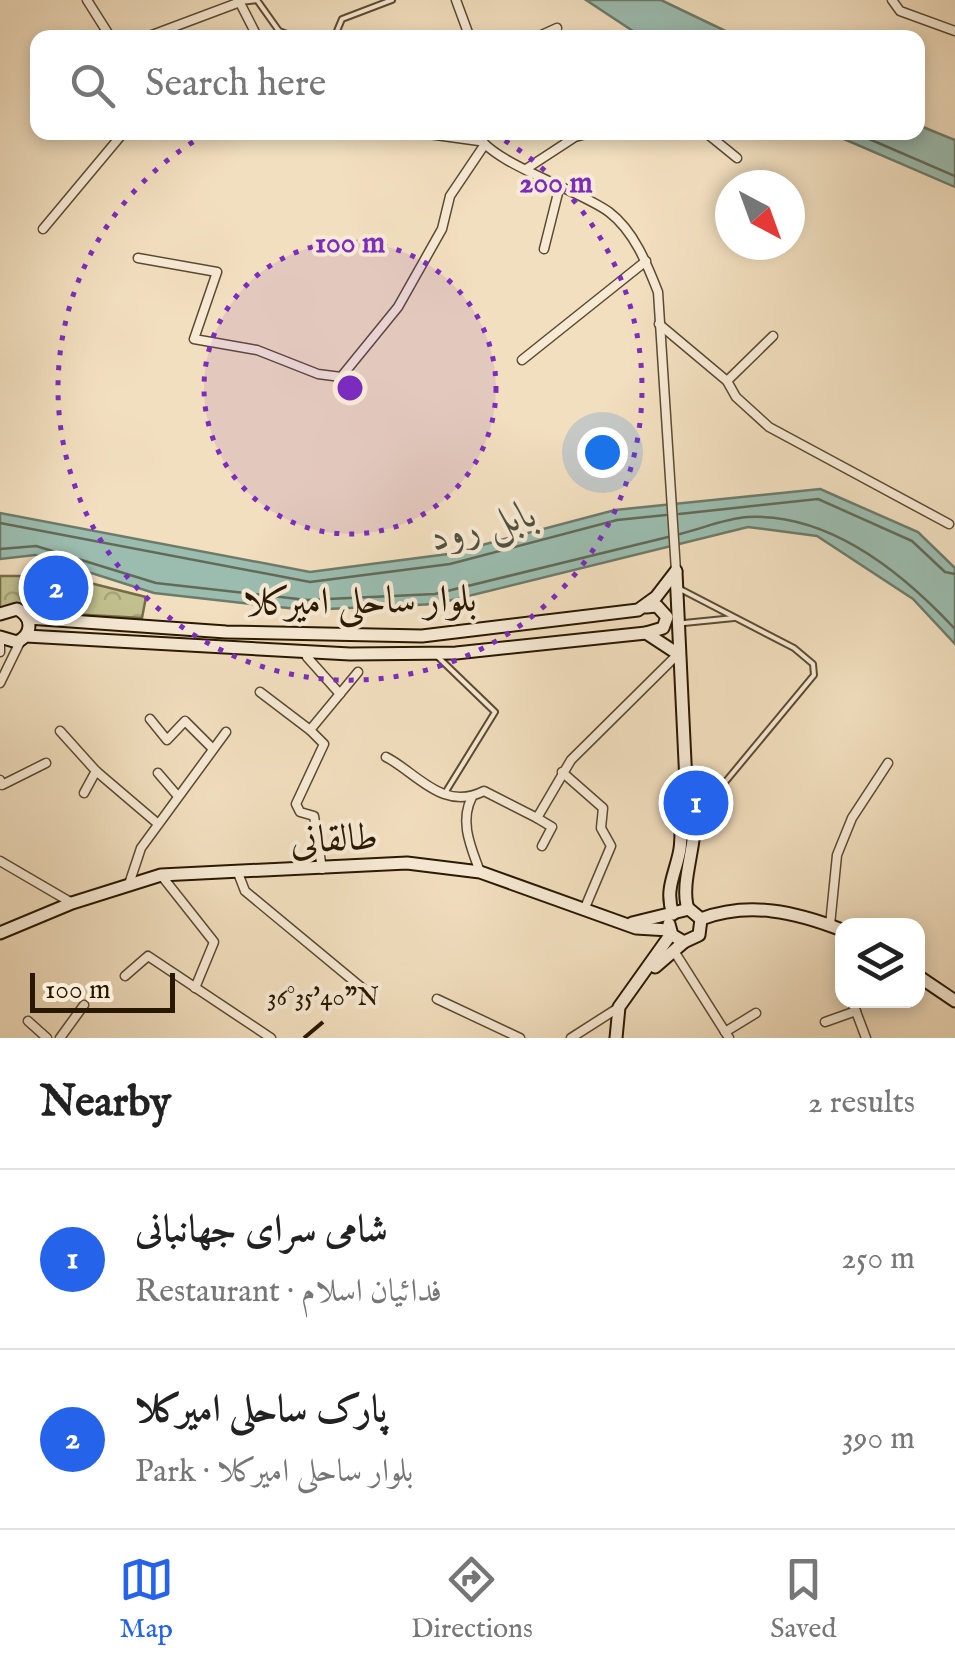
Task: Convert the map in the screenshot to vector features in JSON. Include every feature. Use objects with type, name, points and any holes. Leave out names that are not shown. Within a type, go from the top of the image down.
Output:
[{"type":"main road","points":[[676,571],[686,783],[680,801],[680,854],[668,894],[671,924],[679,946]]},
{"type":"main road","points":[[638,610],[656,597],[676,571]]},
{"type":"main road","points":[[638,610],[657,606],[667,617],[663,628],[646,633]]},
{"type":"main road","name":"بلوار ساحلی امیرکلا","points":[[0,614],[17,608],[28,618],[226,632],[422,636],[638,610]]},
{"type":"main road","points":[[23,638],[28,618]]},
{"type":"main road","points":[[646,633],[678,654]]},
{"type":"main road","name":"بلوار ساحلی امیرکلا","points":[[0,637],[326,654],[434,653],[646,633]]},
{"type":"main road","points":[[686,783],[693,794],[694,820],[693,863],[685,888],[688,909],[701,919]]},
{"type":"main road","name":"طالقانی","points":[[0,933],[72,903],[161,875],[406,863],[480,872],[623,924],[671,924]]},
{"type":"main road","points":[[616,1035],[619,1007],[656,957],[671,924],[688,909]]},
{"type":"main road","points":[[701,919],[738,909],[768,910],[835,927]]},
{"type":"main road","points":[[644,976],[679,946],[699,936],[701,919]]},
{"type":"main road","points":[[623,924],[645,928],[671,924]]},
{"type":"main road","points":[[645,928],[656,957]]},
{"type":"main road","points":[[925,981],[955,1001]]},
{"type":"street","points":[[87,0],[105,30]]},
{"type":"street","points":[[456,0],[467,30]]},
{"type":"street","points":[[892,0],[900,11],[955,31]]},
{"type":"street","points":[[165,30],[239,1],[254,30]]},
{"type":"street","points":[[553,30],[557,28]]},
{"type":"street","points":[[44,229],[117,140]]},
{"type":"street","points":[[138,258],[218,272],[194,339],[256,350],[318,374],[341,377],[398,307],[442,229],[450,196],[480,140],[611,214],[646,262],[658,292],[676,571]]},
{"type":"street","points":[[526,168],[571,140]]},
{"type":"street","points":[[716,140],[737,158]]},
{"type":"street","points":[[544,249],[560,185]]},
{"type":"street","points":[[522,360],[646,262]]},
{"type":"street","points":[[659,324],[727,381],[736,397],[769,427],[949,524]]},
{"type":"street","points":[[727,381],[773,336]]},
{"type":"street","points":[[0,637],[0,652]]},
{"type":"street","points":[[0,683],[23,638]]},
{"type":"street","points":[[536,818],[562,772],[678,654]]},
{"type":"street","points":[[307,657],[340,694]]},
{"type":"street","points":[[310,730],[358,672]]},
{"type":"street","points":[[260,692],[324,744],[296,804],[300,812],[314,816],[318,823],[322,869]]},
{"type":"street","points":[[150,719],[167,740],[185,721],[213,749]]},
{"type":"street","points":[[60,731],[96,771],[158,823]]},
{"type":"street","points":[[129,884],[141,848],[176,794],[226,732]]},
{"type":"street","points":[[386,757],[443,796],[472,797],[484,791],[552,826],[542,846]]},
{"type":"street","points":[[0,780],[2,785],[46,763]]},
{"type":"street","points":[[836,918],[837,855],[852,818],[888,763]]},
{"type":"street","points":[[84,794],[96,771]]},
{"type":"street","points":[[562,772],[602,808],[601,828],[612,846],[584,910]]},
{"type":"street","points":[[158,773],[176,794]]},
{"type":"street","points":[[472,797],[465,810],[466,830],[480,872]]},
{"type":"street","points":[[0,860],[72,903]]},
{"type":"street","points":[[238,873],[245,891],[373,997]]},
{"type":"street","points":[[161,875],[214,942],[196,988]]},
{"type":"street","points":[[679,946],[727,1035],[756,1014]]},
{"type":"street","points":[[125,976],[148,956],[271,1038]]},
{"type":"street","points":[[436,999],[520,1038]]},
{"type":"street","points":[[60,1038],[84,1005]]},
{"type":"street","points":[[571,1038],[619,1007]]},
{"type":"street","points":[[855,1008],[866,1038]]},
{"type":"street","points":[[825,1022],[856,1011]]},
{"type":"street","points":[[598,1020],[616,1035]]},
{"type":"street","points":[[28,1021],[47,1038]]},
{"type":"lane","points":[[239,1],[256,0],[278,30]]},
{"type":"lane","points":[[337,30],[342,19],[392,0]]},
{"type":"lane","points":[[676,587],[808,657],[814,675],[694,820]]},
{"type":"lane","points":[[678,623],[734,618]]},
{"type":"lane","points":[[434,653],[495,712],[443,796]]},
{"type":"green space","points":[[0,576],[62,576],[146,597],[142,618],[0,610]]},
{"type":"water","points":[[586,0],[661,0],[723,30],[631,30]]},
{"type":"water","points":[[925,128],[955,140],[955,187],[846,140],[925,140]]},
{"type":"water","points":[[820,489],[918,532],[955,568],[955,644],[913,599],[817,536],[748,527],[436,604],[306,610],[154,593],[35,555],[0,559],[0,513],[310,572],[448,554],[615,510]]},
{"type":"place","name":"پارک ساحلی امیرکلا","points":[[56,588]]},
{"type":"place","name":"شامی سرای جهانبانی","points":[[696,803]]},
{"type":"water label","name":"بابل رود","points":[[483,524]]}]
